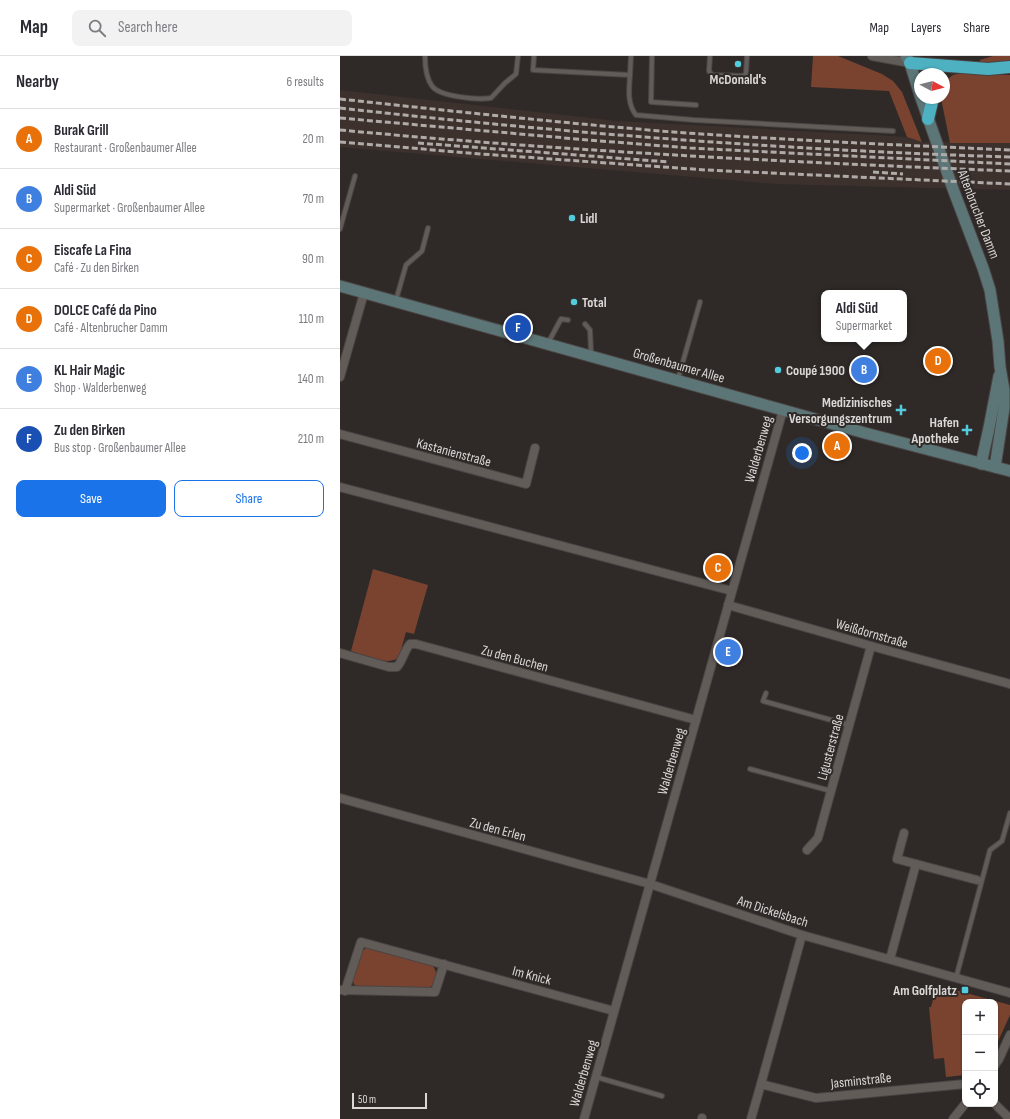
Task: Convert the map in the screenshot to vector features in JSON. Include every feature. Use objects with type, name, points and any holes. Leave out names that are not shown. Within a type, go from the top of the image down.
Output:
[{"type":"highway","points":[[909,58],[962,68],[988,69],[1010,67]]},
{"type":"highway","points":[[950,71],[962,68]]},
{"type":"highway","points":[[928,119],[932,104]]},
{"type":"main road","points":[[909,58],[914,75]]},
{"type":"main road","name":"Altenbrucher Damm","points":[[923,104],[990,290],[1004,390],[1004,408],[995,467]]},
{"type":"main road","name":"Großenbaumer Allee","points":[[340,286],[783,410],[1010,471]]},
{"type":"main road","name":"Altenbrucher Damm","points":[[981,464],[1000,367]]},
{"type":"street","points":[[872,56],[909,58]]},
{"type":"street","points":[[340,378],[364,293]]},
{"type":"street","name":"Walderbenweg","points":[[584,1119],[783,410]]},
{"type":"street","name":"Kastanienstraße","points":[[340,434],[526,484],[535,448]]},
{"type":"street","points":[[340,487],[732,591]]},
{"type":"street","name":"Weißdornstraße","points":[[728,605],[1010,684]]},
{"type":"street","name":"Zu den Buchen","points":[[340,653],[389,667],[397,667],[402,662],[406,648],[410,644],[416,644],[696,720]]},
{"type":"street","name":"Ligusterstraße","points":[[807,850],[818,838],[871,646]]},
{"type":"street","name":"Zu den Erlen","points":[[340,798],[650,884]]},
{"type":"street","points":[[904,834],[897,859],[977,880]]},
{"type":"street","points":[[890,960],[916,864]]},
{"type":"street","name":"Am Dickelsbach","points":[[650,884],[802,935],[1010,993]]},
{"type":"street","points":[[751,1119],[802,935]]},
{"type":"street","name":"Im Knick","points":[[444,964],[435,992],[343,991],[361,942],[444,964],[614,1011]]},
{"type":"street","points":[[998,1060],[1010,1035]]},
{"type":"street","name":"Jasminstraße","points":[[760,1084],[816,1098],[962,1084]]},
{"type":"street","points":[[953,1119],[963,1107]]},
{"type":"street","points":[[998,1107],[1010,1119]]},
{"type":"lane","points":[[424,56],[425,67],[432,86],[443,94],[482,100],[491,98],[516,74],[518,56]]},
{"type":"lane","points":[[534,56],[533,70],[630,75]]},
{"type":"lane","points":[[631,56],[629,97],[632,110],[636,115],[694,120],[894,131]]},
{"type":"lane","points":[[652,56],[650,102],[696,105]]},
{"type":"lane","points":[[710,56],[709,71],[712,75],[744,76],[746,73],[747,56]]},
{"type":"lane","points":[[340,229],[355,176]]},
{"type":"lane","points":[[395,302],[406,265],[422,251],[428,228]]},
{"type":"lane","points":[[678,380],[700,302]]},
{"type":"lane","points":[[548,344],[549,339],[561,320],[568,320]]},
{"type":"lane","points":[[585,324],[590,330],[590,356]]},
{"type":"lane","points":[[766,693],[764,701],[850,725]]},
{"type":"lane","points":[[750,769],[831,791]]},
{"type":"lane","points":[[956,978],[990,850],[1002,841],[1010,813]]},
{"type":"lane","points":[[596,1076],[662,1096]]},
{"type":"shaded area","points":[[813,56],[838,56],[882,74],[893,81],[902,92],[922,142],[907,137],[889,91],[811,87]]},
{"type":"shaded area","points":[[993,56],[1010,56],[1010,62],[980,63],[980,60]]},
{"type":"shaded area","points":[[962,73],[1010,75],[1010,143],[950,143],[942,104],[950,104],[950,77]]},
{"type":"shaded area","points":[[340,90],[617,121],[907,137],[922,142],[1010,143],[1010,190],[777,184],[340,147]]},
{"type":"shaded area","points":[[373,569],[428,585],[414,634],[406,632],[399,657],[394,660],[382,661],[351,651]]},
{"type":"shaded area","points":[[366,948],[431,964],[434,967],[436,974],[435,981],[431,987],[427,989],[357,987],[352,979],[361,952]]},
{"type":"shaded area","points":[[937,985],[988,999],[962,999],[962,1075],[946,1077],[944,1058],[934,1059],[929,1007],[931,1007]]},
{"type":"shaded area","points":[[998,1002],[1010,1005],[1010,1015],[998,1041]]},
{"type":"railway","points":[[340,99],[548,121],[673,132],[799,140],[1010,150]]},
{"type":"railway","points":[[340,108],[590,133],[842,150],[1010,157]]},
{"type":"railway","points":[[340,118],[690,148],[1010,164]]},
{"type":"railway","points":[[340,130],[591,150],[842,164],[1010,171]]},
{"type":"railway","points":[[340,142],[481,154],[706,170],[1010,184]]},
{"type":"railway","points":[[418,143],[669,162]]},
{"type":"railway","points":[[873,172],[903,174]]},
{"type":"place","name":"McDonald's","points":[[738,64]]},
{"type":"place","name":"Lidl","points":[[572,218]]},
{"type":"place","name":"Total","points":[[574,302]]},
{"type":"place","name":"Zu den Birken","points":[[518,328]]},
{"type":"place","name":"DOLCE Café da Pino","points":[[938,361]]},
{"type":"place","name":"Coupé 1900","points":[[778,370]]},
{"type":"place","name":"Aldi Süd","points":[[864,370]]},
{"type":"place","name":"Medizinisches Versorgungszentrum","points":[[901,410]]},
{"type":"place","name":"Hafen Apotheke","points":[[967,430]]},
{"type":"place","name":"Burak Grill","points":[[837,446]]},
{"type":"place","name":"Eiscafe La Fina","points":[[718,568]]},
{"type":"place","name":"KL Hair Magic","points":[[728,652]]},
{"type":"place","name":"Am Golfplatz","points":[[965,990]]}]
